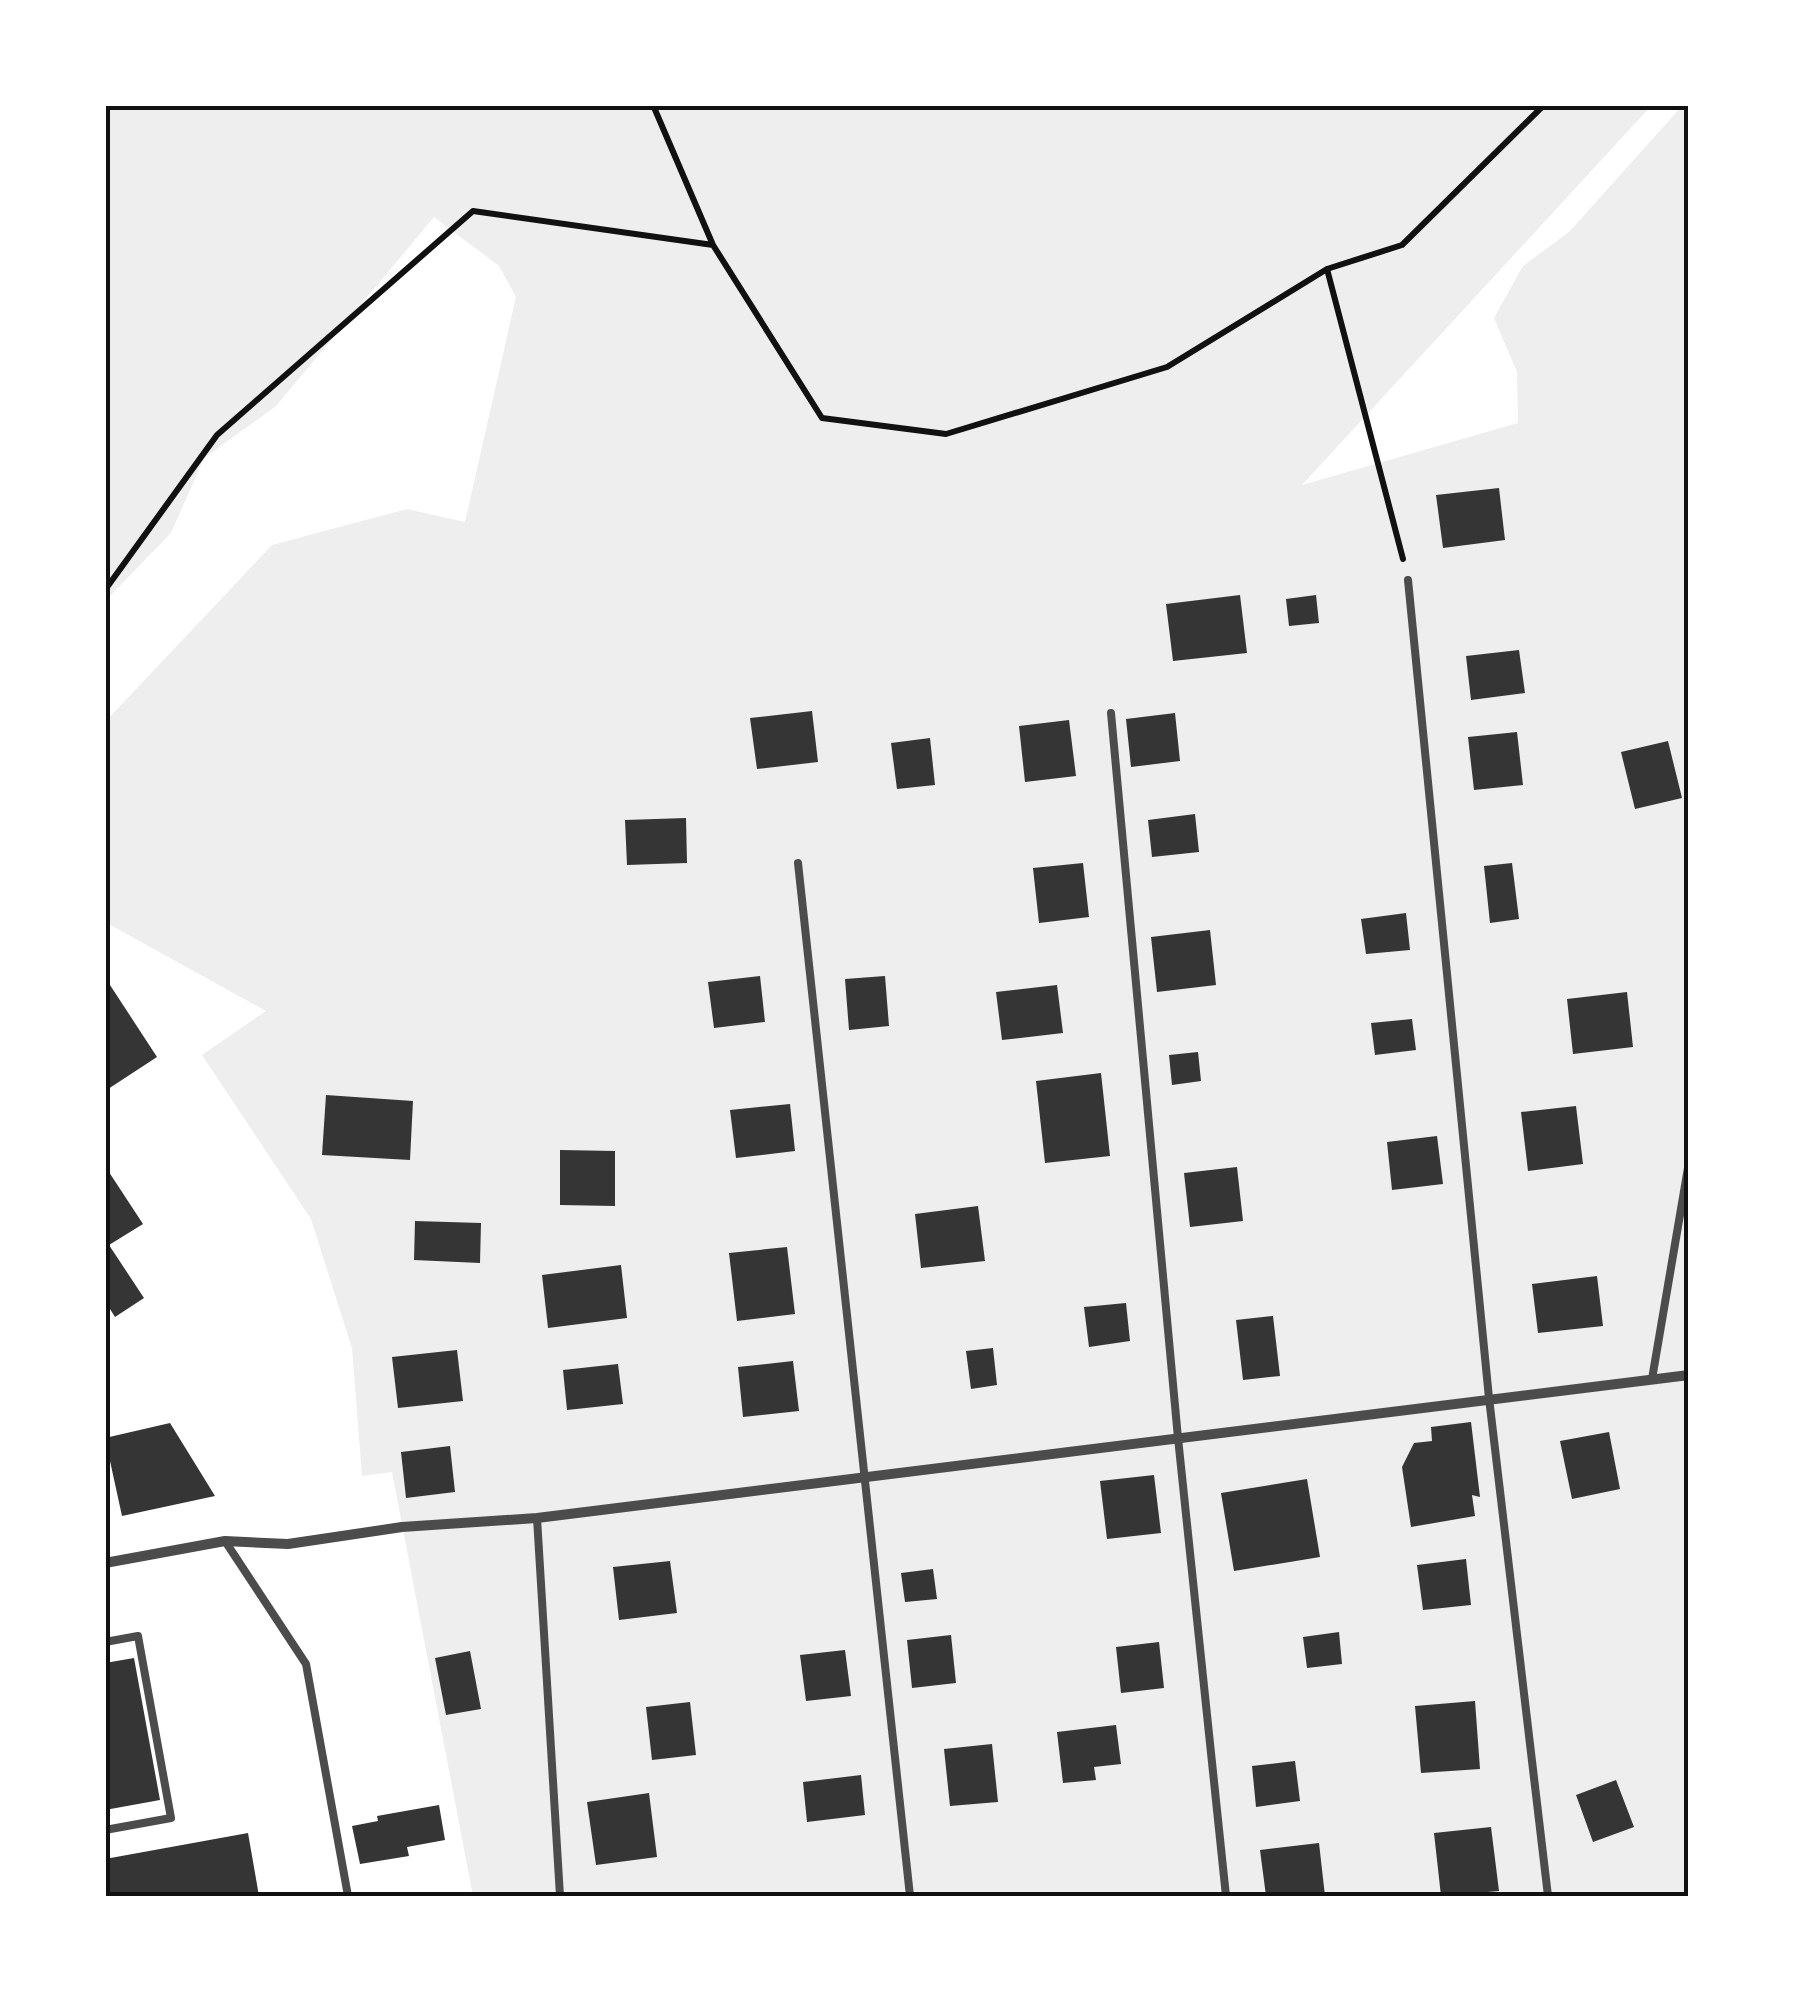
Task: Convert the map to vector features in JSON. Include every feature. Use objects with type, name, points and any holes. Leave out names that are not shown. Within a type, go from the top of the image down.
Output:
[{"type":"street","points":[[105,1562],[225,1541],[288,1544],[402,1527],[537,1518],[1689,1375]]},
{"type":"lane","points":[[1408,580],[1488,1398],[1548,1896]]},
{"type":"lane","points":[[1111,713],[1178,1438],[1226,1896]]},
{"type":"lane","points":[[798,863],[910,1896]]},
{"type":"lane","points":[[1652,1380],[1689,1162]]},
{"type":"lane","points":[[537,1518],[560,1896]]},
{"type":"lane","points":[[225,1541],[306,1664],[348,1896]]},
{"type":"lane","points":[[105,1642],[138,1636],[171,1818],[105,1830]]},
{"type":"path","points":[[653,105],[713,245],[822,418],[946,434],[1167,366],[1327,269],[1402,245],[1544,105]]},
{"type":"path","points":[[105,590],[218,435],[473,211],[713,245]]},
{"type":"path","points":[[1327,269],[1408,580]]},
{"type":"shaded area","points":[[105,105],[1652,105],[1302,485],[1518,423],[1517,372],[1494,318],[1523,266],[1569,232],[1683,105],[1689,105],[1689,1896],[473,1896],[392,1472],[362,1476],[352,1348],[311,1219],[202,1055],[266,1011],[105,922],[105,722],[272,545],[407,509],[465,522],[516,297],[499,266],[434,217],[276,406],[204,458],[171,533],[105,601]]},
{"type":"building","points":[[1499,488],[1505,540],[1443,548],[1436,495]]},
{"type":"building","points":[[1240,595],[1247,653],[1173,661],[1166,604]]},
{"type":"building","points":[[1316,595],[1319,623],[1289,626],[1286,599]]},
{"type":"building","points":[[1519,650],[1525,693],[1471,700],[1466,656]]},
{"type":"building","points":[[812,711],[818,762],[757,769],[750,718]]},
{"type":"building","points":[[1175,713],[1180,761],[1131,767],[1126,719]]},
{"type":"building","points":[[1069,720],[1076,776],[1025,782],[1019,726]]},
{"type":"building","points":[[1517,732],[1523,785],[1474,790],[1468,737]]},
{"type":"building","points":[[930,738],[935,785],[897,789],[891,743]]},
{"type":"building","points":[[1668,741],[1682,798],[1635,809],[1621,752]]},
{"type":"building","points":[[1195,814],[1199,852],[1152,857],[1148,820]]},
{"type":"building","points":[[686,818],[687,863],[627,865],[625,820]]},
{"type":"building","points":[[1083,863],[1089,917],[1039,923],[1033,868]]},
{"type":"building","points":[[1512,863],[1519,919],[1490,923],[1484,866]]},
{"type":"building","points":[[1406,913],[1410,950],[1366,954],[1361,919]]},
{"type":"building","points":[[1210,930],[1216,985],[1157,992],[1151,937]]},
{"type":"building","points":[[760,976],[765,1022],[714,1028],[708,982]]},
{"type":"building","points":[[885,976],[889,1026],[849,1030],[845,979]]},
{"type":"building","points":[[110,985],[157,1057],[105,1091],[105,988]]},
{"type":"building","points":[[1057,985],[1063,1033],[1002,1040],[996,992]]},
{"type":"building","points":[[1627,992],[1633,1047],[1573,1054],[1567,999]]},
{"type":"building","points":[[1412,1019],[1416,1050],[1375,1055],[1371,1023]]},
{"type":"building","points":[[1198,1052],[1201,1081],[1172,1085],[1169,1055]]},
{"type":"building","points":[[1101,1073],[1110,1156],[1045,1163],[1036,1081]]},
{"type":"building","points":[[326,1095],[413,1101],[410,1160],[322,1155]]},
{"type":"building","points":[[790,1104],[795,1151],[736,1158],[730,1110]]},
{"type":"building","points":[[1576,1106],[1583,1164],[1528,1171],[1521,1112]]},
{"type":"building","points":[[1437,1136],[1443,1184],[1392,1190],[1387,1142]]},
{"type":"building","points":[[560,1150],[615,1151],[615,1206],[560,1205]]},
{"type":"building","points":[[105,1166],[143,1224],[109,1245],[144,1298],[115,1317],[105,1301]]},
{"type":"building","points":[[1237,1167],[1243,1221],[1190,1227],[1184,1173]]},
{"type":"building","points":[[978,1206],[985,1261],[921,1268],[915,1214]]},
{"type":"building","points":[[415,1221],[481,1223],[480,1263],[414,1260]]},
{"type":"building","points":[[787,1247],[795,1314],[737,1321],[729,1253]]},
{"type":"building","points":[[621,1265],[627,1318],[548,1328],[542,1275]]},
{"type":"building","points":[[1597,1276],[1603,1326],[1538,1333],[1532,1284]]},
{"type":"building","points":[[1126,1303],[1130,1341],[1089,1347],[1084,1307]]},
{"type":"building","points":[[1273,1316],[1280,1376],[1243,1380],[1236,1320]]},
{"type":"building","points":[[993,1348],[997,1385],[971,1389],[966,1351]]},
{"type":"building","points":[[457,1350],[463,1401],[398,1408],[392,1357]]},
{"type":"building","points":[[793,1361],[799,1411],[743,1417],[738,1367]]},
{"type":"building","points":[[618,1364],[623,1404],[567,1410],[563,1370]]},
{"type":"building","points":[[1471,1422],[1480,1497],[1472,1495],[1475,1516],[1411,1527],[1402,1467],[1414,1443],[1432,1441],[1431,1427]]},
{"type":"building","points":[[170,1423],[215,1496],[122,1516],[105,1438]]},
{"type":"building","points":[[1609,1432],[1620,1489],[1572,1499],[1560,1441]]},
{"type":"building","points":[[450,1446],[455,1492],[406,1498],[401,1452]]},
{"type":"building","points":[[1154,1475],[1161,1533],[1107,1539],[1100,1481]]},
{"type":"building","points":[[1307,1479],[1320,1557],[1234,1571],[1221,1493]]},
{"type":"building","points":[[1466,1559],[1471,1605],[1423,1610],[1417,1565]]},
{"type":"building","points":[[670,1561],[677,1613],[619,1620],[613,1567]]},
{"type":"building","points":[[933,1569],[937,1599],[905,1602],[901,1573]]},
{"type":"building","points":[[1339,1632],[1342,1664],[1307,1668],[1303,1637]]},
{"type":"building","points":[[951,1635],[956,1683],[912,1688],[907,1640]]},
{"type":"building","points":[[1159,1642],[1164,1688],[1121,1693],[1116,1647]]},
{"type":"building","points":[[845,1650],[851,1696],[806,1701],[800,1655]]},
{"type":"building","points":[[470,1651],[481,1709],[446,1715],[435,1658]]},
{"type":"building","points":[[134,1658],[160,1800],[105,1810],[105,1663]]},
{"type":"building","points":[[1475,1701],[1480,1769],[1421,1773],[1415,1706]]},
{"type":"building","points":[[690,1702],[696,1755],[652,1760],[646,1707]]},
{"type":"building","points":[[1116,1725],[1121,1764],[1094,1767],[1096,1780],[1063,1783],[1057,1732]]},
{"type":"building","points":[[992,1744],[998,1802],[950,1806],[944,1749]]},
{"type":"building","points":[[1295,1761],[1300,1801],[1256,1807],[1252,1766]]},
{"type":"building","points":[[861,1775],[865,1815],[807,1822],[803,1782]]},
{"type":"building","points":[[1616,1780],[1634,1827],[1593,1842],[1576,1795]]},
{"type":"building","points":[[649,1793],[657,1857],[596,1865],[587,1802]]},
{"type":"building","points":[[439,1805],[445,1840],[407,1847],[409,1856],[360,1864],[352,1826],[378,1821],[377,1816]]},
{"type":"building","points":[[1491,1827],[1499,1891],[1441,1896],[1434,1833]]},
{"type":"building","points":[[248,1833],[259,1896],[105,1896],[105,1859]]},
{"type":"building","points":[[1319,1843],[1325,1896],[1266,1896],[1260,1850]]}]
